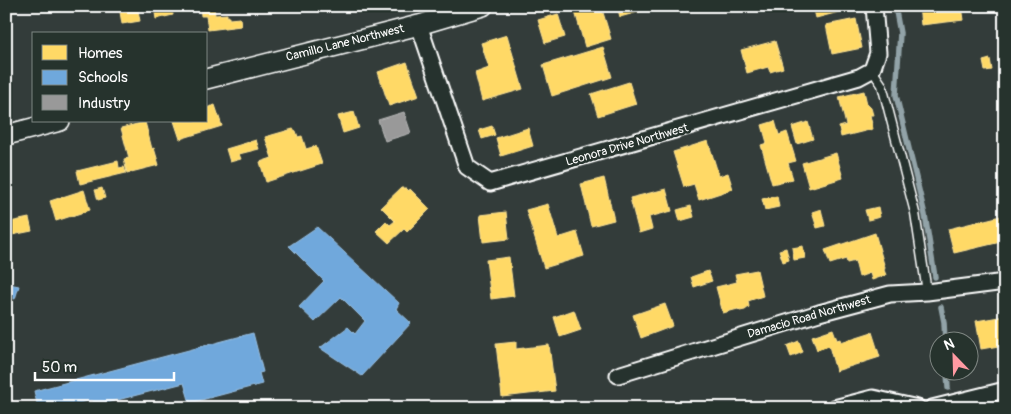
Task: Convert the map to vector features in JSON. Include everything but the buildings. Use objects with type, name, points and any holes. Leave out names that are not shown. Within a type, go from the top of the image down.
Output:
[{"type":"street","name":"Camillo Lane Northwest","points":[[208,78],[419,25],[483,6]]},
{"type":"street","points":[[872,70],[878,53],[874,6]]},
{"type":"street","name":"Leonora Drive Northwest","points":[[419,25],[467,167],[490,184],[859,77],[872,70]]},
{"type":"street","points":[[6,135],[56,122]]},
{"type":"street","name":"Damacio Road Northwest","points":[[618,375],[819,313],[890,294],[927,292],[1005,282]]},
{"type":"street","points":[[932,408],[1005,390]]},
{"type":"street","points":[[834,408],[873,398],[918,408]]},
{"type":"lane","points":[[872,70],[882,85],[915,213],[927,292]]},
{"type":"waterway","points":[[895,6],[900,33],[896,95],[925,215],[935,277]]},
{"type":"waterway","points":[[941,307],[944,332]]},
{"type":"waterway","points":[[948,382],[948,388]]}]
